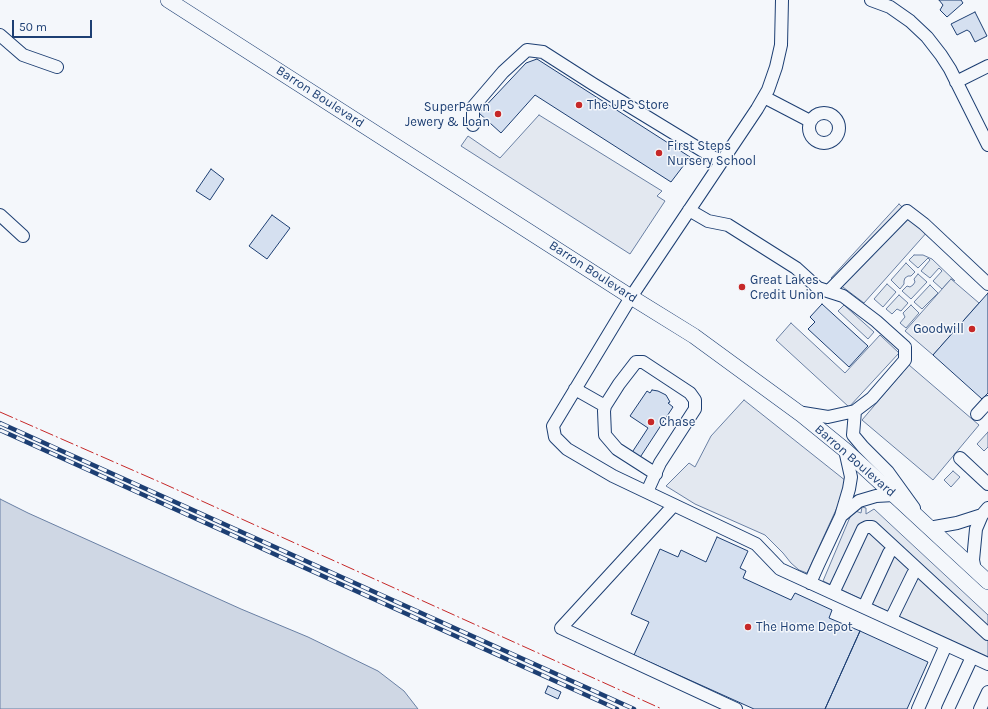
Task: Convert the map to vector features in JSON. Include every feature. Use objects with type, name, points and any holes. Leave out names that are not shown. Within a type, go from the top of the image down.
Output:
[{"type":"main road","name":"Barron Boulevard","points":[[168,0],[694,336],[797,412],[844,450],[988,582]]},
{"type":"street","points":[[782,0],[781,45],[776,67],[764,97],[631,297],[553,426],[555,437],[567,449],[613,476],[756,544],[780,569],[988,664]]},
{"type":"street","points":[[871,0],[890,7],[910,21],[927,37],[941,55],[988,145]]},
{"type":"street","points":[[0,35],[23,55],[57,67]]},
{"type":"street","points":[[473,125],[473,107],[503,72],[527,50],[543,52],[721,162]]},
{"type":"street","points":[[956,82],[988,66]]},
{"type":"street","points":[[764,97],[810,121]]},
{"type":"street","points":[[689,210],[708,221],[728,225],[796,268],[818,288],[843,296],[876,320],[905,347],[905,360],[872,398],[855,411],[828,417],[797,412]]},
{"type":"street","points":[[829,291],[907,211],[924,224],[988,284]]},
{"type":"street","points":[[0,215],[23,236]]},
{"type":"street","points":[[647,492],[656,474],[660,463],[694,409],[694,400],[690,393],[643,362],[636,362],[619,384],[605,406],[605,435],[617,449],[656,474]]},
{"type":"street","points":[[575,389],[605,406]]},
{"type":"street","points":[[982,414],[988,402]]},
{"type":"street","points":[[855,411],[853,435],[888,472],[928,526],[957,522],[986,510]]},
{"type":"street","points":[[810,583],[841,516],[849,489],[851,477],[844,450]]},
{"type":"street","points":[[960,458],[988,484]]},
{"type":"street","points":[[841,516],[859,501],[876,496],[894,495]]},
{"type":"street","points":[[674,504],[561,628],[736,709]]},
{"type":"street","points":[[975,570],[973,560],[976,529],[986,510]]},
{"type":"street","points":[[833,593],[863,529],[872,527],[988,634]]},
{"type":"street","points":[[864,607],[889,553],[894,548]]},
{"type":"street","points":[[891,619],[913,574],[917,569]]},
{"type":"street","points":[[918,709],[946,645]]},
{"type":"street","points":[[948,709],[972,657]]},
{"type":"street","points":[[980,709],[988,692]]},
{"type":"shaded area","points":[[539,115],[662,191],[657,196],[665,201],[630,254],[461,146],[468,136],[500,158]]},
{"type":"shaded area","points":[[899,204],[928,231],[864,303],[831,278]]},
{"type":"shaded area","points":[[914,255],[923,255],[932,259],[955,281],[951,279],[942,289],[933,281],[942,271],[939,268],[930,278],[921,271],[930,260],[928,258],[918,268],[909,260]]},
{"type":"shaded area","points":[[906,263],[915,272],[911,276],[905,278],[904,284],[900,289],[891,280]]},
{"type":"shaded area","points":[[918,274],[927,282],[911,299],[902,291],[907,286],[910,287],[913,285],[915,282],[914,279]]},
{"type":"shaded area","points":[[951,279],[979,303],[933,355],[905,331]]},
{"type":"shaded area","points":[[887,284],[896,292],[883,307],[874,299]]},
{"type":"shaded area","points":[[930,285],[938,293],[922,309],[914,302]]},
{"type":"shaded area","points":[[899,295],[908,303],[901,311],[897,309],[892,314],[886,309]]},
{"type":"shaded area","points":[[844,305],[874,332],[868,339],[838,311]]},
{"type":"shaded area","points":[[911,305],[919,313],[906,328],[900,323],[905,317],[903,313]]},
{"type":"shaded area","points":[[791,323],[845,373],[880,335],[899,353],[849,407],[776,340]]},
{"type":"shaded area","points":[[909,365],[979,425],[933,480],[862,420]]},
{"type":"shaded area","points":[[744,400],[846,481],[840,501],[807,573],[799,570],[791,563],[765,535],[695,504],[666,486],[689,463],[695,467],[711,436]]},
{"type":"shaded area","points":[[988,432],[988,447],[984,451],[977,444]]},
{"type":"shaded area","points":[[953,471],[960,477],[951,487],[944,480]]},
{"type":"shaded area","points":[[0,499],[241,609],[308,637],[378,671],[404,691],[418,709],[0,709]]},
{"type":"shaded area","points":[[862,507],[866,508],[866,514],[874,509],[988,615],[988,659],[823,581],[853,510],[861,513]]},
{"type":"building","points":[[939,0],[961,0],[963,3],[947,17],[940,10],[943,5]]},
{"type":"building","points":[[975,12],[987,36],[975,42],[970,32],[967,30],[957,35],[951,24]]},
{"type":"building","points":[[537,59],[690,157],[671,182],[535,95],[501,133],[479,113],[526,63]]},
{"type":"building","points":[[211,169],[224,179],[210,200],[196,191]]},
{"type":"building","points":[[272,215],[290,228],[267,259],[249,246]]},
{"type":"building","name":"Goodwill","points":[[988,293],[988,393],[982,399],[933,355]]},
{"type":"building","points":[[822,304],[868,346],[849,367],[808,329],[815,322],[810,317]]},
{"type":"building","name":"Chase","points":[[652,390],[666,395],[670,402],[668,403],[673,407],[639,459],[631,454],[648,428],[630,416],[647,391],[650,393]]},
{"type":"building","name":"The Home Depot","points":[[717,537],[748,551],[740,568],[746,571],[743,578],[791,600],[795,593],[832,610],[829,618],[860,631],[825,709],[754,709],[634,655],[649,622],[631,614],[660,549],[678,557],[681,550],[706,562]]},
{"type":"building","points":[[860,631],[928,662],[907,709],[825,709]]},
{"type":"building","points":[[548,686],[561,692],[558,699],[545,693]]},
{"type":"railway","points":[[0,423],[634,709]]},
{"type":"railway","points":[[0,430],[617,709]]},
{"type":"power","points":[[0,412],[162,483],[662,709]]},
{"type":"place","name":"The UPS Store","points":[[579,105]]},
{"type":"place","name":"SuperPawn Jewery & Loan","points":[[498,114]]},
{"type":"place","name":"First Steps Nursery School","points":[[659,153]]},
{"type":"place","name":"Great Lakes Credit Union","points":[[742,287]]},
{"type":"place","name":"Goodwill","points":[[972,329]]},
{"type":"place","name":"Chase","points":[[651,422]]},
{"type":"place","name":"The Home Depot","points":[[748,627]]}]
